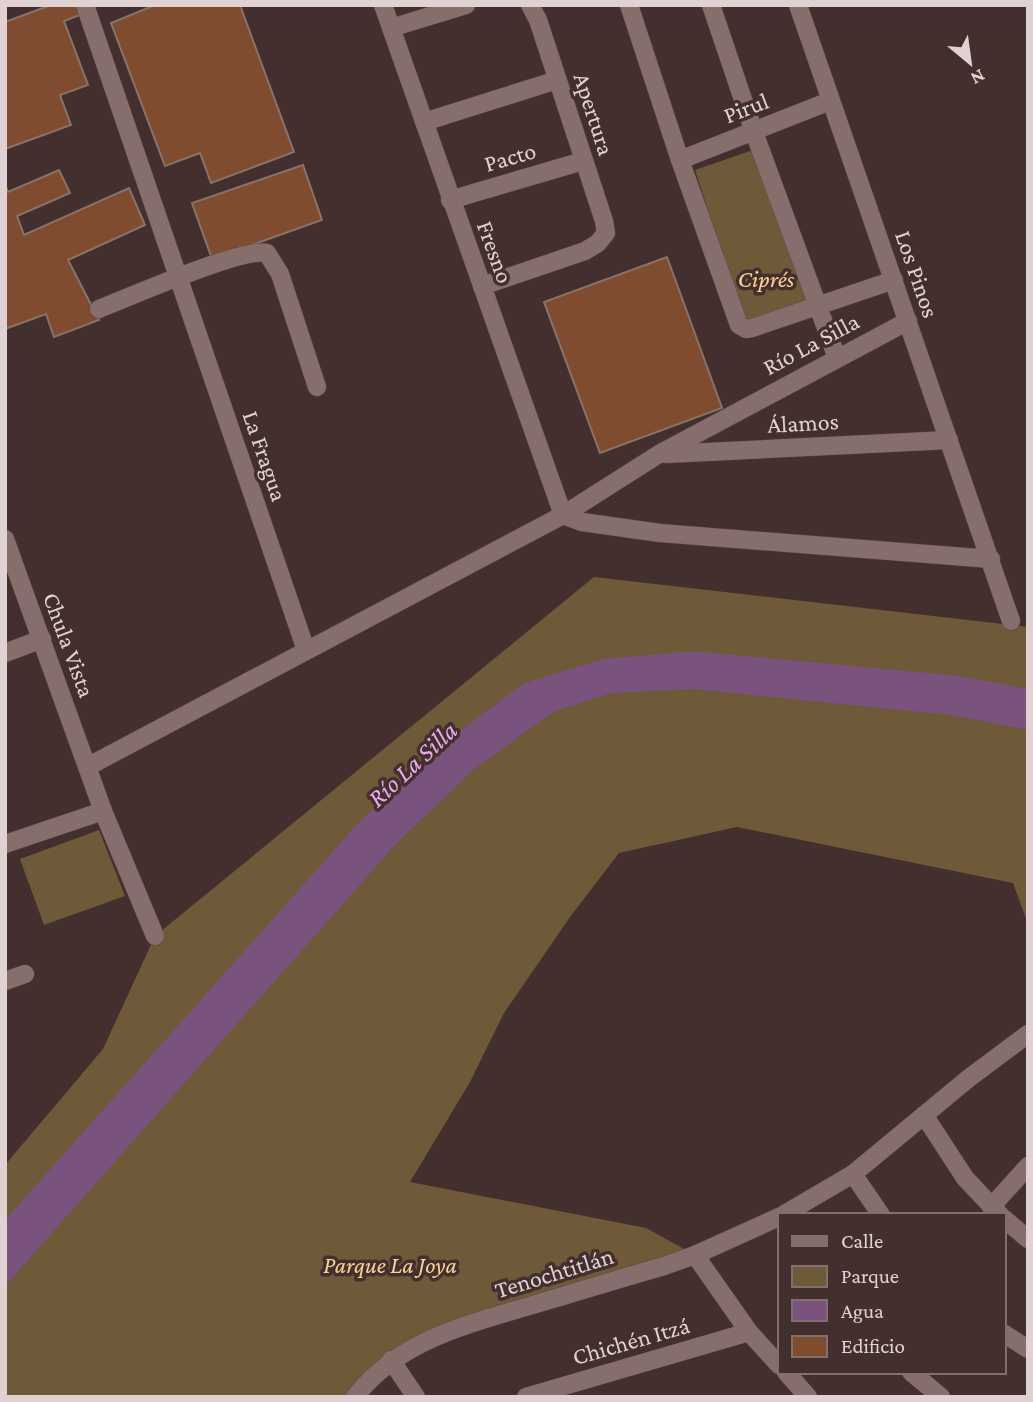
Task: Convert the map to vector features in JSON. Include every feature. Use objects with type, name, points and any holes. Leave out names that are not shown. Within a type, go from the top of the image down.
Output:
[{"type":"street","name":"La Fragua","points":[[85,5],[306,650]]},
{"type":"street","name":"Fresno","points":[[383,5],[563,515]]},
{"type":"street","points":[[391,29],[466,5]]},
{"type":"street","name":"Apertura","points":[[482,286],[585,251],[603,239],[606,228],[538,20],[530,5]]},
{"type":"street","points":[[629,5],[734,316],[742,328],[752,328],[894,281]]},
{"type":"street","points":[[710,5],[837,358]]},
{"type":"street","name":"Los Pinos","points":[[798,5],[1011,621]]},
{"type":"street","points":[[424,122],[557,80]]},
{"type":"street","name":"Pirul","points":[[680,160],[831,101]]},
{"type":"street","name":"Pacto","points":[[450,200],[583,161]]},
{"type":"street","points":[[99,309],[246,254],[267,253],[280,274],[317,387]]},
{"type":"street","name":"Río La Silla","points":[[87,767],[563,515],[659,454],[908,321]]},
{"type":"street","name":"Álamos","points":[[659,454],[949,440]]},
{"type":"street","points":[[563,515],[582,522],[660,533],[990,559]]},
{"type":"street","name":"Chula Vista","points":[[5,539],[87,767]]},
{"type":"street","points":[[5,653],[42,639]]},
{"type":"street","points":[[87,767],[155,936]]},
{"type":"street","points":[[5,844],[103,810]]},
{"type":"street","points":[[5,981],[25,974]]},
{"type":"street","name":"Tenochtitlán","points":[[789,1213],[853,1174],[969,1078],[1028,1034]]},
{"type":"street","points":[[924,1115],[965,1178],[998,1213],[1028,1166]]},
{"type":"street","points":[[853,1174],[880,1213]]},
{"type":"street","name":"Tenochtitlán","points":[[355,1397],[376,1372],[391,1360],[451,1330],[695,1255],[778,1219]]},
{"type":"street","points":[[1005,1219],[1028,1239]]},
{"type":"street","points":[[695,1255],[749,1332],[778,1364]]},
{"type":"street","name":"Chichén Itzá","points":[[526,1397],[749,1332]]},
{"type":"street","points":[[1005,1334],[1028,1349]]},
{"type":"street","points":[[391,1360],[416,1397]]},
{"type":"street","points":[[788,1374],[808,1397]]},
{"type":"street","points":[[913,1374],[941,1397]]},
{"type":"green space","name":"Ciprés","points":[[753,150],[812,303],[746,327],[695,170]]},
{"type":"green space","name":"Parque La Joya","points":[[594,577],[1028,627],[1028,924],[1013,883],[737,827],[619,853],[570,917],[504,1013],[470,1082],[410,1182],[646,1228],[695,1255],[391,1360],[364,1397],[5,1397],[5,1165],[103,1049],[155,936]]},
{"type":"green space","points":[[99,830],[125,896],[44,925],[20,859]]},
{"type":"water","points":[[681,652],[960,676],[1028,689],[1028,730],[951,715],[693,689],[611,693],[553,712],[473,770],[395,845],[5,1286],[5,1220],[361,820],[444,743],[520,686],[603,659]]},
{"type":"building","points":[[51,5],[77,5],[80,15],[64,21],[88,85],[60,95],[71,125],[5,149],[5,22]]},
{"type":"building","points":[[155,5],[240,5],[294,152],[211,183],[200,153],[165,166],[111,23]]},
{"type":"building","points":[[303,165],[322,220],[212,259],[192,203]]},
{"type":"building","points":[[59,170],[70,193],[17,216],[24,235],[129,188],[145,225],[68,260],[99,320],[54,337],[46,314],[5,329],[5,184],[8,192]]},
{"type":"building","points":[[667,257],[722,408],[600,453],[544,302]]}]
